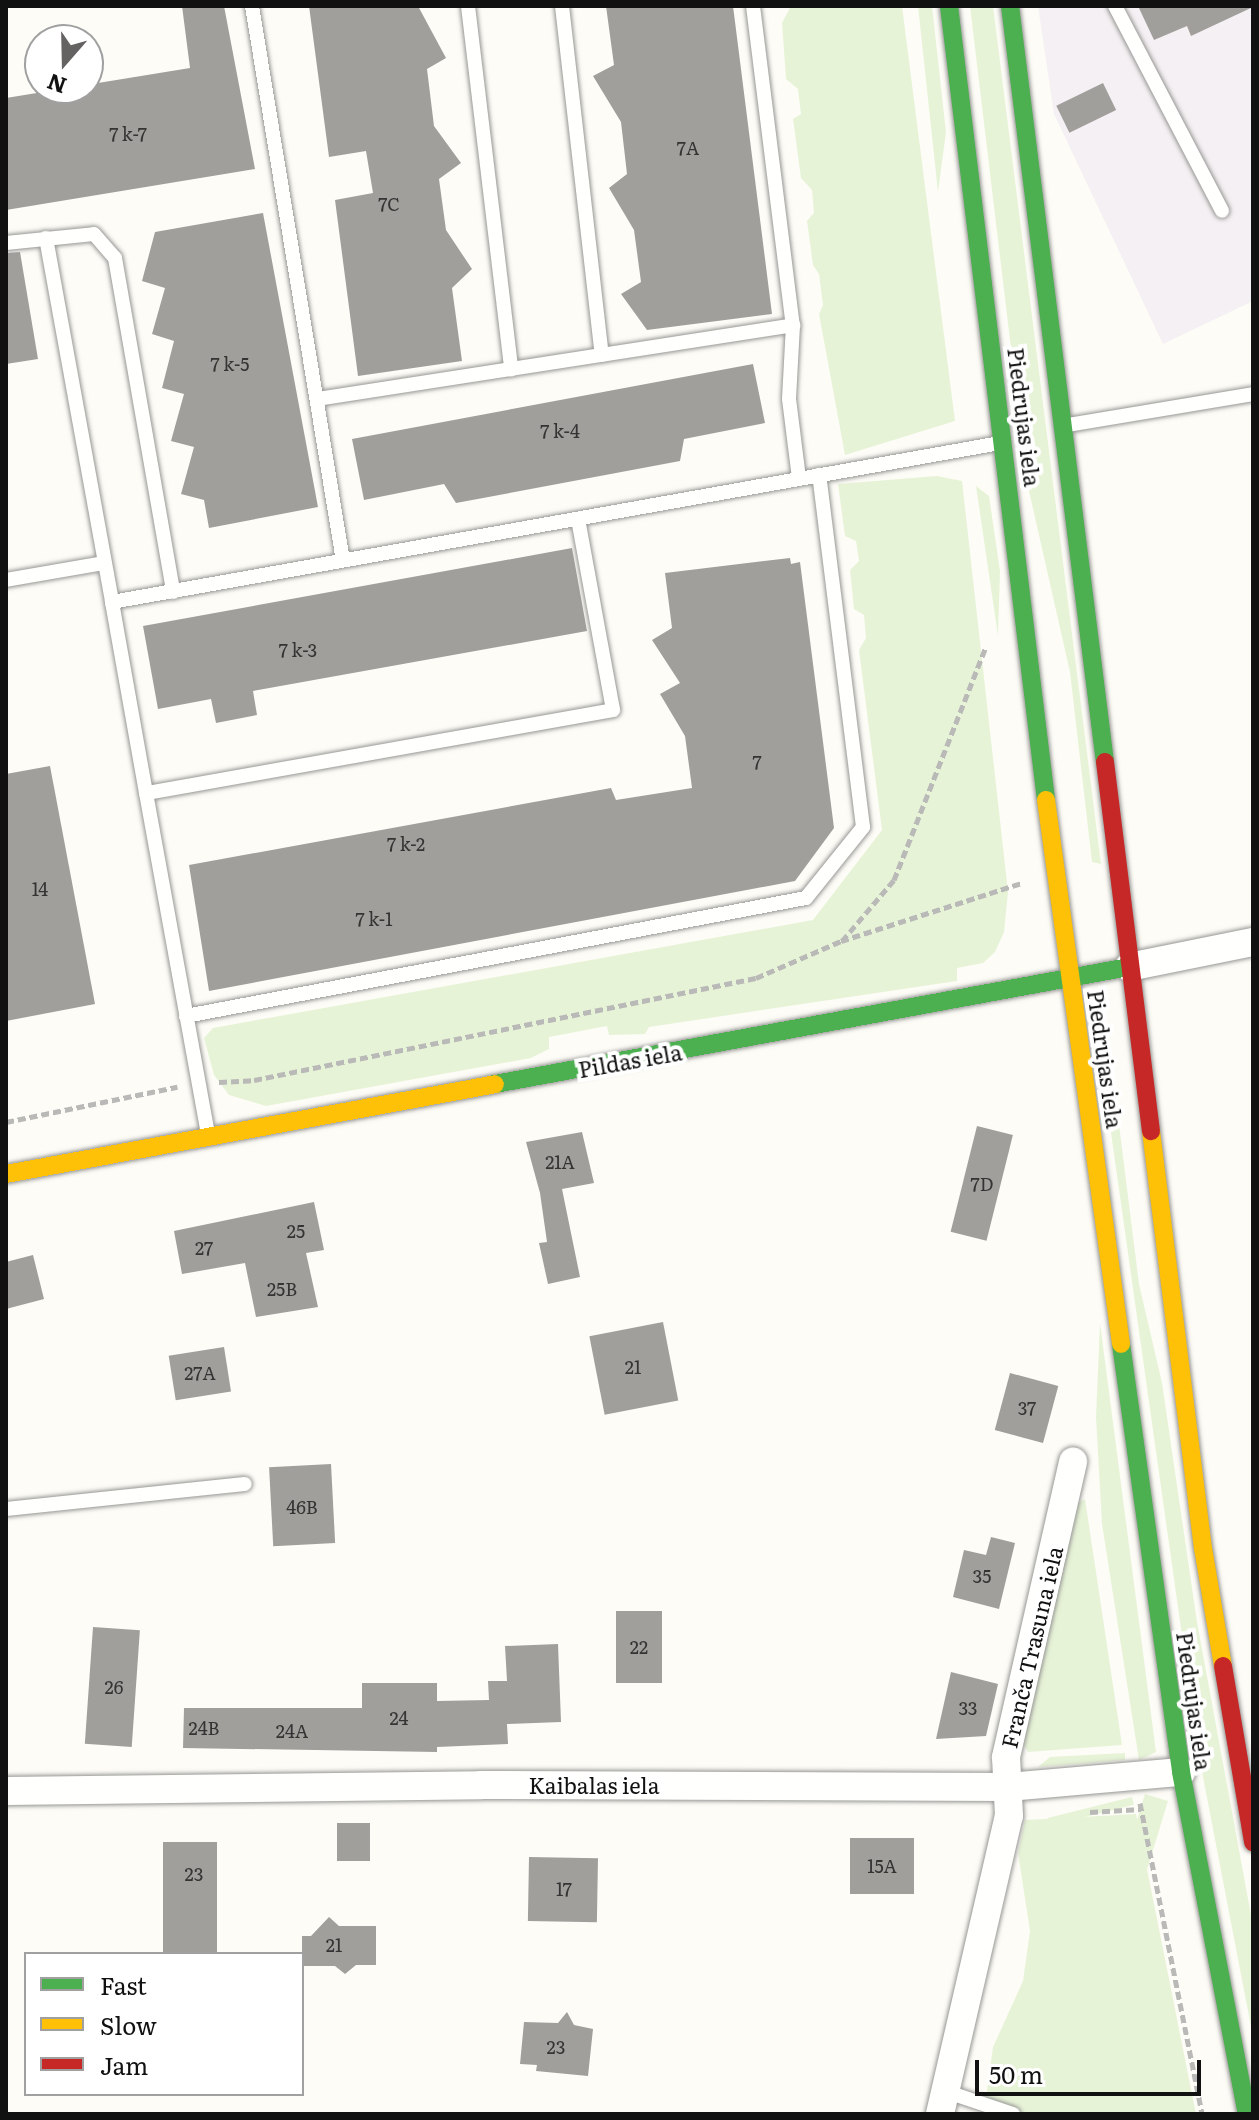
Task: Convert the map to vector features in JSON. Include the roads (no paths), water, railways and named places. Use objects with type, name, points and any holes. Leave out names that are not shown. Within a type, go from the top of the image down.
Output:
[{"type":"main road","name":"Piedrujas iela","points":[[949,6],[1070,979],[1181,1772],[1247,2114]]},
{"type":"main road","name":"Piedrujas iela","points":[[1010,6],[1203,1548],[1245,1753],[1253,1842]]},
{"type":"main road","name":"Pildas iela","points":[[6,1174],[1129,967]]},
{"type":"street","name":"Pildas iela","points":[[1129,967],[1253,942]]},
{"type":"street","name":"Franča Trasuna iela","points":[[942,2102],[1009,1816],[1006,1757],[1073,1462]]},
{"type":"street","name":"Kaibalas iela","points":[[6,1791],[481,1785],[1008,1787],[1181,1772]]},
{"type":"lane","points":[[252,6],[343,561]]},
{"type":"lane","points":[[468,6],[511,369]]},
{"type":"lane","points":[[562,6],[602,355]]},
{"type":"lane","points":[[753,6],[793,325],[789,399],[799,478]]},
{"type":"lane","points":[[1115,6],[1222,211]]},
{"type":"lane","points":[[6,243],[94,234],[115,258],[173,592]]},
{"type":"lane","points":[[46,238],[208,1137]]},
{"type":"lane","points":[[317,399],[793,325]]},
{"type":"lane","points":[[1062,426],[1253,394]]},
{"type":"lane","points":[[112,602],[1004,443]]},
{"type":"lane","points":[[186,1016],[806,898],[863,827],[819,475]]},
{"type":"lane","points":[[146,793],[613,710],[578,519]]},
{"type":"lane","points":[[6,580],[104,563]]},
{"type":"lane","points":[[6,1509],[245,1484]]},
{"type":"lane","points":[[942,2102],[1013,2114]]}]
